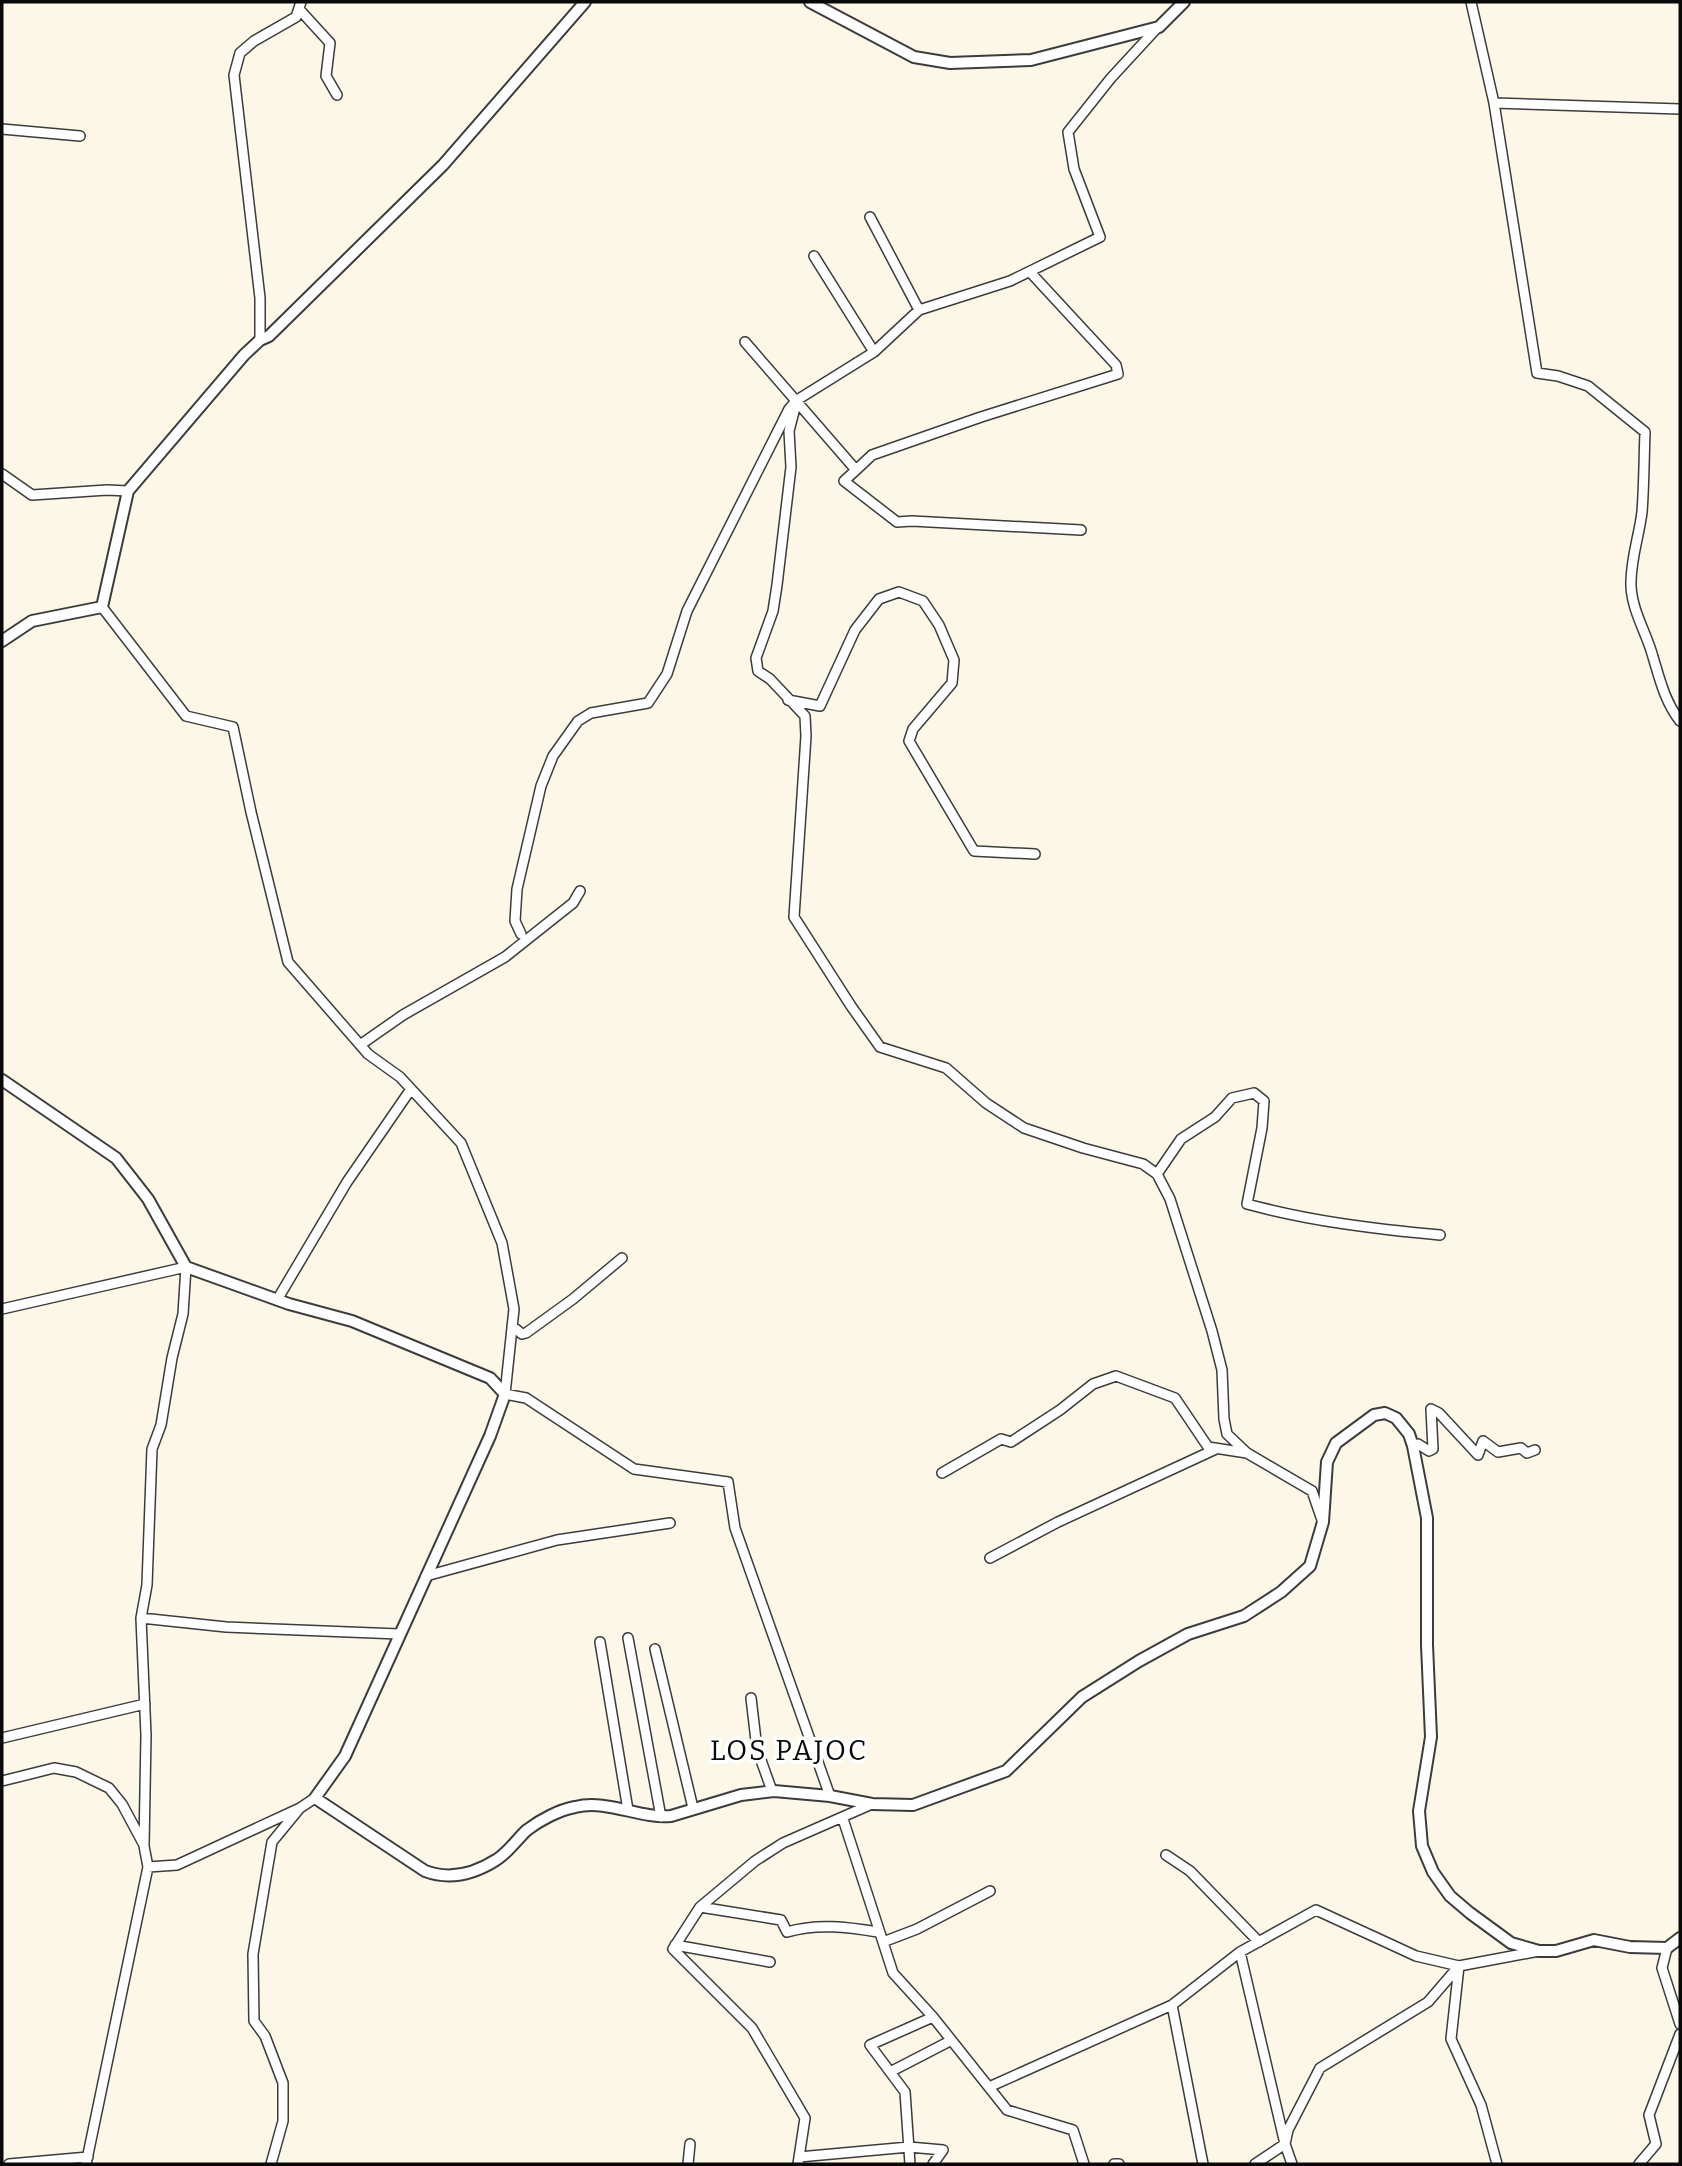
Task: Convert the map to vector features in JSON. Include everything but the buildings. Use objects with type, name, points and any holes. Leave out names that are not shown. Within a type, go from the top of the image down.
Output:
[{"type":"street","points":[[102,607],[128,491],[244,355],[260,340],[269,336],[443,165],[585,2]]},
{"type":"street","points":[[810,2],[914,57],[950,64],[1031,60],[1159,27]]},
{"type":"street","points":[[521,934],[515,921],[517,889],[541,786],[554,756],[578,721],[591,713],[648,703],[667,674],[687,611],[789,410],[797,400],[874,352],[919,310],[1010,281],[1100,237],[1074,169],[1068,132],[1111,78],[1184,2]]},
{"type":"street","points":[[1471,2],[1494,103],[1537,373],[1558,376],[1588,386],[1645,432],[1642,513],[1631,588],[1660,682],[1671,710],[1680,721]]},
{"type":"street","points":[[260,340],[260,298],[233,75],[240,53],[254,41],[296,17],[300,6]]},
{"type":"street","points":[[300,6],[330,43],[326,76],[337,95]]},
{"type":"street","points":[[1494,103],[1680,108]]},
{"type":"street","points":[[2,129],[80,136]]},
{"type":"street","points":[[870,217],[919,310]]},
{"type":"street","points":[[814,256],[874,352]]},
{"type":"street","points":[[1030,272],[1115,365],[1118,374],[872,455],[844,481],[897,523],[912,521],[1080,530]]},
{"type":"street","points":[[745,342],[856,470]]},
{"type":"street","points":[[797,400],[789,431],[791,467],[773,611],[756,658],[758,671],[805,716],[807,736],[794,917],[880,1047],[946,1068],[986,1103],[1024,1128],[1143,1164],[1157,1174],[1170,1199],[1212,1331],[1222,1370],[1227,1434],[1247,1453],[1312,1491],[1323,1522]]},
{"type":"street","points":[[2,474],[32,495],[128,491]]},
{"type":"street","points":[[788,700],[820,706],[855,630],[879,599],[899,592],[923,601],[939,625],[954,660],[952,683],[914,729],[909,741],[975,851],[1035,854]]},
{"type":"street","points":[[2,641],[32,621],[102,607]]},
{"type":"street","points":[[102,607],[186,716],[233,727],[288,962],[368,1054],[400,1077],[461,1143],[502,1243],[514,1309],[505,1394],[490,1436],[345,1756],[315,1798],[300,1808],[177,1865],[148,1867]]},
{"type":"street","points":[[360,1045],[403,1015],[505,957],[573,903],[580,891]]},
{"type":"street","points":[[2,1080],[116,1158],[148,1199],[186,1267],[183,1314],[161,1425],[152,1449],[147,1585],[141,1618],[145,1704],[144,1846],[148,1867],[87,2160],[9,2164]]},
{"type":"street","points":[[277,1300],[347,1182],[411,1088]]},
{"type":"street","points":[[1157,1174],[1181,1139],[1215,1117],[1232,1098],[1254,1093],[1264,1101],[1262,1128],[1247,1204],[1292,1216],[1440,1236]]},
{"type":"street","points":[[512,1326],[522,1334],[526,1333],[573,1299],[622,1258]]},
{"type":"street","points":[[2,1309],[186,1267],[277,1300],[365,1326],[490,1378],[505,1394],[526,1398],[634,1469],[728,1482],[735,1528],[830,1796]]},
{"type":"street","points":[[942,1473],[1001,1439],[1011,1442],[1060,1410],[1093,1384],[1116,1376],[1175,1398],[1208,1447],[1247,1453]]},
{"type":"street","points":[[1413,1446],[1418,1444],[1429,1451],[1433,1449],[1431,1409],[1439,1413],[1478,1455],[1483,1441],[1499,1452],[1521,1448],[1527,1453],[1535,1450]]},
{"type":"street","points":[[315,1798],[425,1871],[438,1876],[462,1875],[497,1860],[528,1829],[577,1806],[605,1806],[661,1817],[740,1795],[772,1791],[830,1796],[872,1804],[913,1805],[1006,1771],[1082,1698],[1139,1661],[1188,1634],[1244,1616],[1282,1592],[1310,1566],[1323,1522],[1327,1462],[1336,1443],[1374,1415],[1385,1413],[1396,1418],[1409,1434],[1427,1518],[1427,1645],[1431,1737],[1419,1811],[1422,1846],[1433,1872],[1450,1896],[1511,1943],[1539,1951]]},
{"type":"street","points":[[990,1558],[1070,1516],[1216,1449]]},
{"type":"street","points":[[426,1576],[557,1540],[670,1523]]},
{"type":"street","points":[[141,1618],[226,1627],[399,1634]]},
{"type":"street","points":[[628,1638],[661,1817]]},
{"type":"street","points":[[600,1642],[628,1810]]},
{"type":"street","points":[[655,1649],[693,1808]]},
{"type":"street","points":[[751,1698],[757,1749],[772,1791]]},
{"type":"street","points":[[2,1738],[145,1704]]},
{"type":"street","points":[[2,1781],[54,1768],[76,1772],[109,1788],[122,1804],[144,1846]]},
{"type":"street","points":[[872,1804],[773,1849],[755,1861],[700,1907],[673,1949],[751,2028],[805,2118],[799,2161],[909,2147],[943,2150],[933,2164]]},
{"type":"street","points":[[271,2164],[283,2121],[283,2083],[265,2036],[254,2021],[253,1954],[272,1842],[300,1808]]},
{"type":"street","points":[[843,1819],[893,1973],[933,2017],[1007,2110],[1073,2130],[1084,2164]]},
{"type":"street","points":[[1166,1855],[1191,1871],[1259,1942]]},
{"type":"street","points":[[883,1942],[990,1891]]},
{"type":"street","points":[[700,1907],[781,1920],[787,1932],[807,1926],[878,1932]]},
{"type":"street","points":[[989,2087],[1172,2005],[1240,1952],[1316,1910],[1416,1956],[1459,1966],[1539,1951],[1556,1951],[1594,1940],[1630,1947],[1667,1948]]},
{"type":"street","points":[[1680,1938],[1667,1948],[1662,1968],[1680,2024]]},
{"type":"street","points":[[676,1945],[770,1962]]},
{"type":"street","points":[[1240,1952],[1292,2164]]},
{"type":"street","points":[[1255,2164],[1285,2144],[1288,2130],[1320,2068],[1428,2002],[1459,1966]]},
{"type":"street","points":[[1459,1966],[1451,2039],[1481,2105],[1497,2164]]},
{"type":"street","points":[[1172,2005],[1203,2164]]},
{"type":"street","points":[[910,2164],[905,2092],[870,2045],[933,2017]]},
{"type":"street","points":[[1639,2164],[1656,2144],[1649,2115],[1680,2034]]},
{"type":"street","points":[[890,2072],[950,2041]]},
{"type":"street","points":[[688,2164],[690,2144]]},
{"type":"district","name":"LOS PAJOC","points":[[789,1750]]}]
